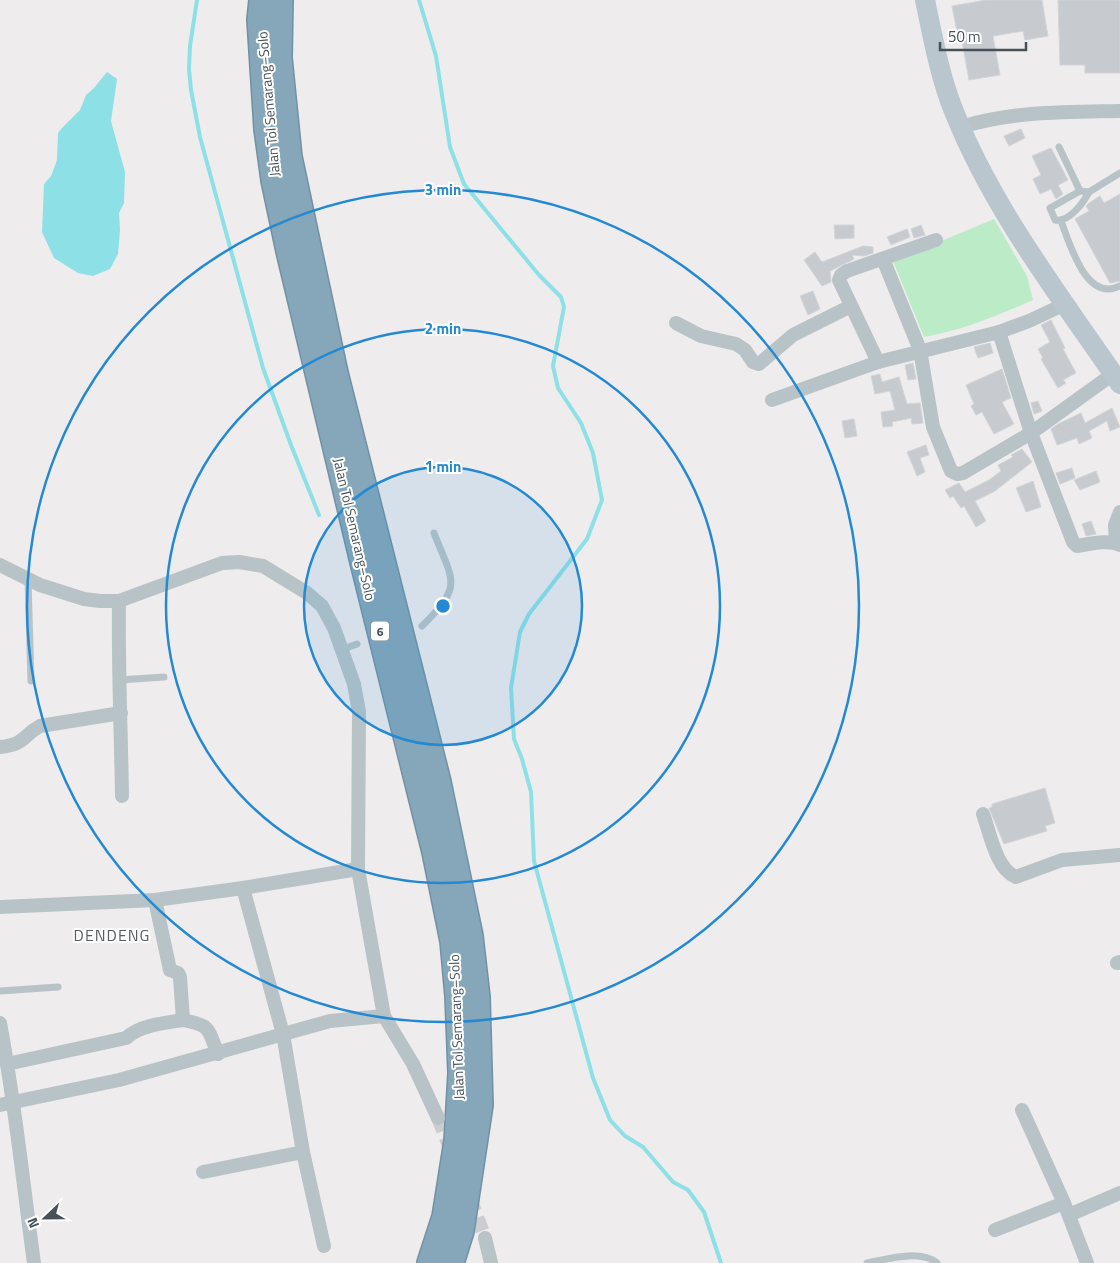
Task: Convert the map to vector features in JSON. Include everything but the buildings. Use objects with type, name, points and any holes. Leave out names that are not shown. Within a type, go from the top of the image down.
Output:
[{"type":"highway","name":"Jalan Tol Semarang–Solo","points":[[262,0],[260,20],[267,128],[276,189],[360,552],[435,852],[453,941],[458,996],[461,1073],[457,1142],[445,1217],[430,1263]]},
{"type":"highway","name":"Jalan Tol Semarang–Solo","points":[[280,0],[279,58],[289,157],[335,374],[438,782],[470,936],[478,997],[480,1105],[461,1231],[451,1263]]},
{"type":"street","points":[[883,259],[920,350],[933,426],[952,471],[963,473],[1117,379],[1063,305],[1010,222],[973,156],[947,89],[925,0]]},
{"type":"street","points":[[961,127],[988,119],[1023,113],[1120,111]]},
{"type":"street","points":[[878,362],[839,280],[841,275],[936,240]]},
{"type":"street","points":[[772,400],[878,362],[920,350],[999,332],[1029,321],[1063,305]]},
{"type":"street","points":[[676,323],[701,336],[736,344],[745,350],[754,362],[759,364],[793,335],[851,306]]},
{"type":"street","points":[[999,332],[1031,433],[1075,545],[1118,544],[1114,525],[1120,512]]},
{"type":"street","points":[[0,565],[28,579],[84,599],[119,600],[222,564],[239,562],[263,566],[307,593],[322,606],[334,628],[342,649],[354,684],[359,712],[358,869],[384,1016],[413,1064],[438,1118]]},
{"type":"street","points":[[119,600],[118,680],[121,712],[122,796]]},
{"type":"street","points":[[0,747],[26,739],[30,732],[40,726],[121,712]]},
{"type":"street","points":[[983,814],[1000,860],[1009,875],[1016,877],[1062,860],[1120,855]]},
{"type":"street","points":[[0,907],[155,900],[358,869]]},
{"type":"street","points":[[243,888],[283,1034],[303,1152],[324,1246]]},
{"type":"street","points":[[155,900],[170,970],[178,973],[180,977],[183,1020]]},
{"type":"street","points":[[7,1104],[119,1080],[218,1054],[330,1021],[384,1016]]},
{"type":"street","points":[[5,1061],[126,1038],[132,1032],[183,1020],[203,1024],[218,1054]]},
{"type":"street","points":[[0,1023],[5,1061],[7,1104],[19,1159],[34,1263]]},
{"type":"street","points":[[1022,1110],[1066,1209],[1087,1263]]},
{"type":"street","points":[[203,1172],[303,1152]]},
{"type":"street","points":[[995,1230],[1120,1193]]},
{"type":"street","points":[[485,1238],[491,1263]]},
{"type":"lane","points":[[1059,147],[1080,191]]},
{"type":"lane","points":[[1061,221],[1084,202],[1089,192],[1120,173]]},
{"type":"lane","points":[[1089,192],[1080,191],[1050,208],[1056,220],[1061,221],[1083,272],[1094,286],[1104,290],[1120,286]]},
{"type":"lane","points":[[422,626],[450,596],[452,587],[452,578],[434,533]]},
{"type":"lane","points":[[28,579],[31,682]]},
{"type":"lane","points":[[342,649],[357,644]]},
{"type":"lane","points":[[118,680],[164,677]]},
{"type":"lane","points":[[0,991],[58,987]]},
{"type":"lane","points":[[867,1263],[919,1256],[931,1258],[937,1263]]},
{"type":"green space","points":[[994,219],[1027,276],[1033,300],[980,322],[924,337],[893,261]]},
{"type":"water","points":[[107,72],[117,79],[111,121],[125,172],[124,203],[119,213],[118,254],[110,269],[93,276],[78,273],[54,258],[42,232],[44,184],[51,176],[57,160],[58,133],[80,110],[86,95]]},
{"type":"waterway","points":[[197,0],[190,46],[189,69],[200,137],[263,368],[319,515]]},
{"type":"waterway","points":[[419,0],[436,56],[450,147],[464,184],[539,275],[561,297],[564,307],[553,366],[558,388],[581,423],[593,453],[602,500],[587,539],[529,614],[520,632],[511,688],[514,739],[522,759],[531,792],[534,861],[593,1078],[610,1120],[625,1136],[643,1147],[673,1182],[688,1190],[704,1212],[721,1263]]},
{"type":"tunnel","points":[[438,1118],[452,1153]]},
{"type":"tunnel","points":[[470,1198],[485,1238]]},
{"type":"district","name":"DENDENG","points":[[112,935]]}]
